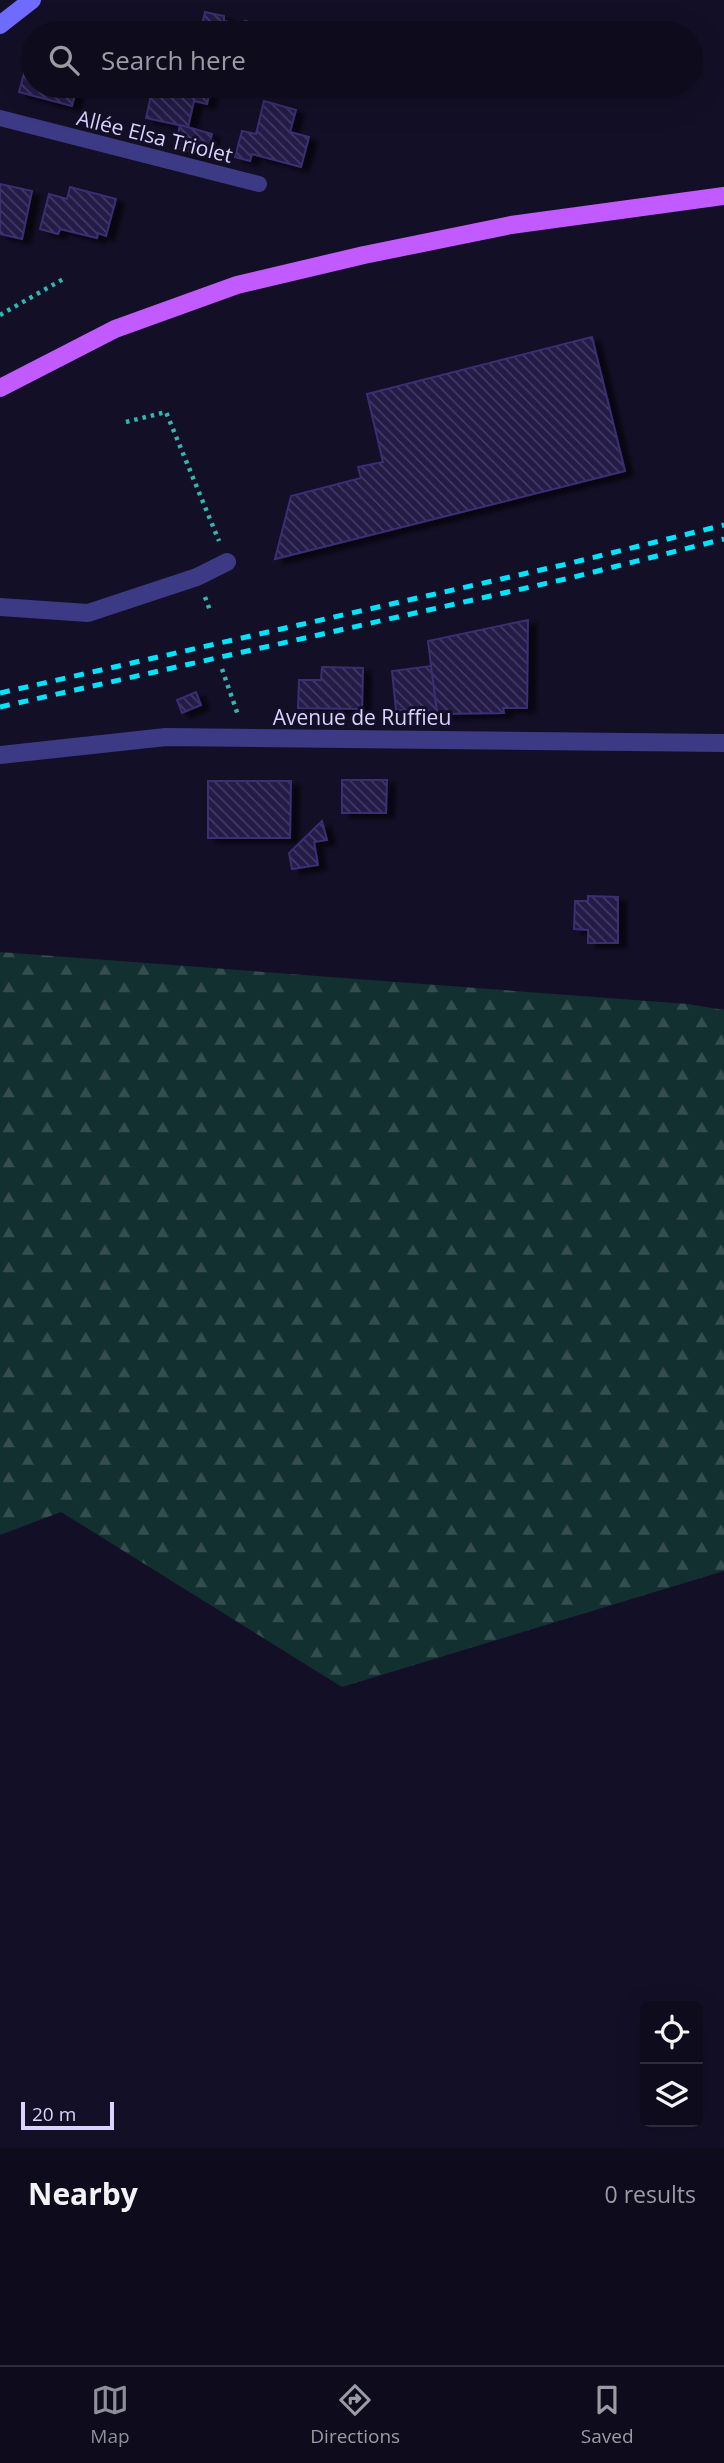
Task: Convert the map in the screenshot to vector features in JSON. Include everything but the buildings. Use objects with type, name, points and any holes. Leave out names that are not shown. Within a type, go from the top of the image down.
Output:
[{"type":"main road","points":[[0,387],[115,329],[237,285],[364,255],[511,225],[724,196]]},
{"type":"street","points":[[0,25],[32,0]]},
{"type":"street","points":[[0,607],[88,613],[197,577],[227,562]]},
{"type":"street","name":"Avenue de Ruffieu","points":[[0,755],[166,737],[724,743]]},
{"type":"lane","name":"Allée Elsa Triolet","points":[[0,118],[259,184]]},
{"type":"path","points":[[0,315],[65,278]]},
{"type":"path","points":[[126,422],[166,412],[227,562]]},
{"type":"path","points":[[222,669],[246,739]]},
{"type":"green space","points":[[0,952],[688,1004],[724,1010],[724,1571],[342,1687],[61,1512],[0,1535]]},
{"type":"railway","points":[[0,693],[567,564],[724,525]]},
{"type":"railway","points":[[0,707],[570,578],[724,539]]}]
